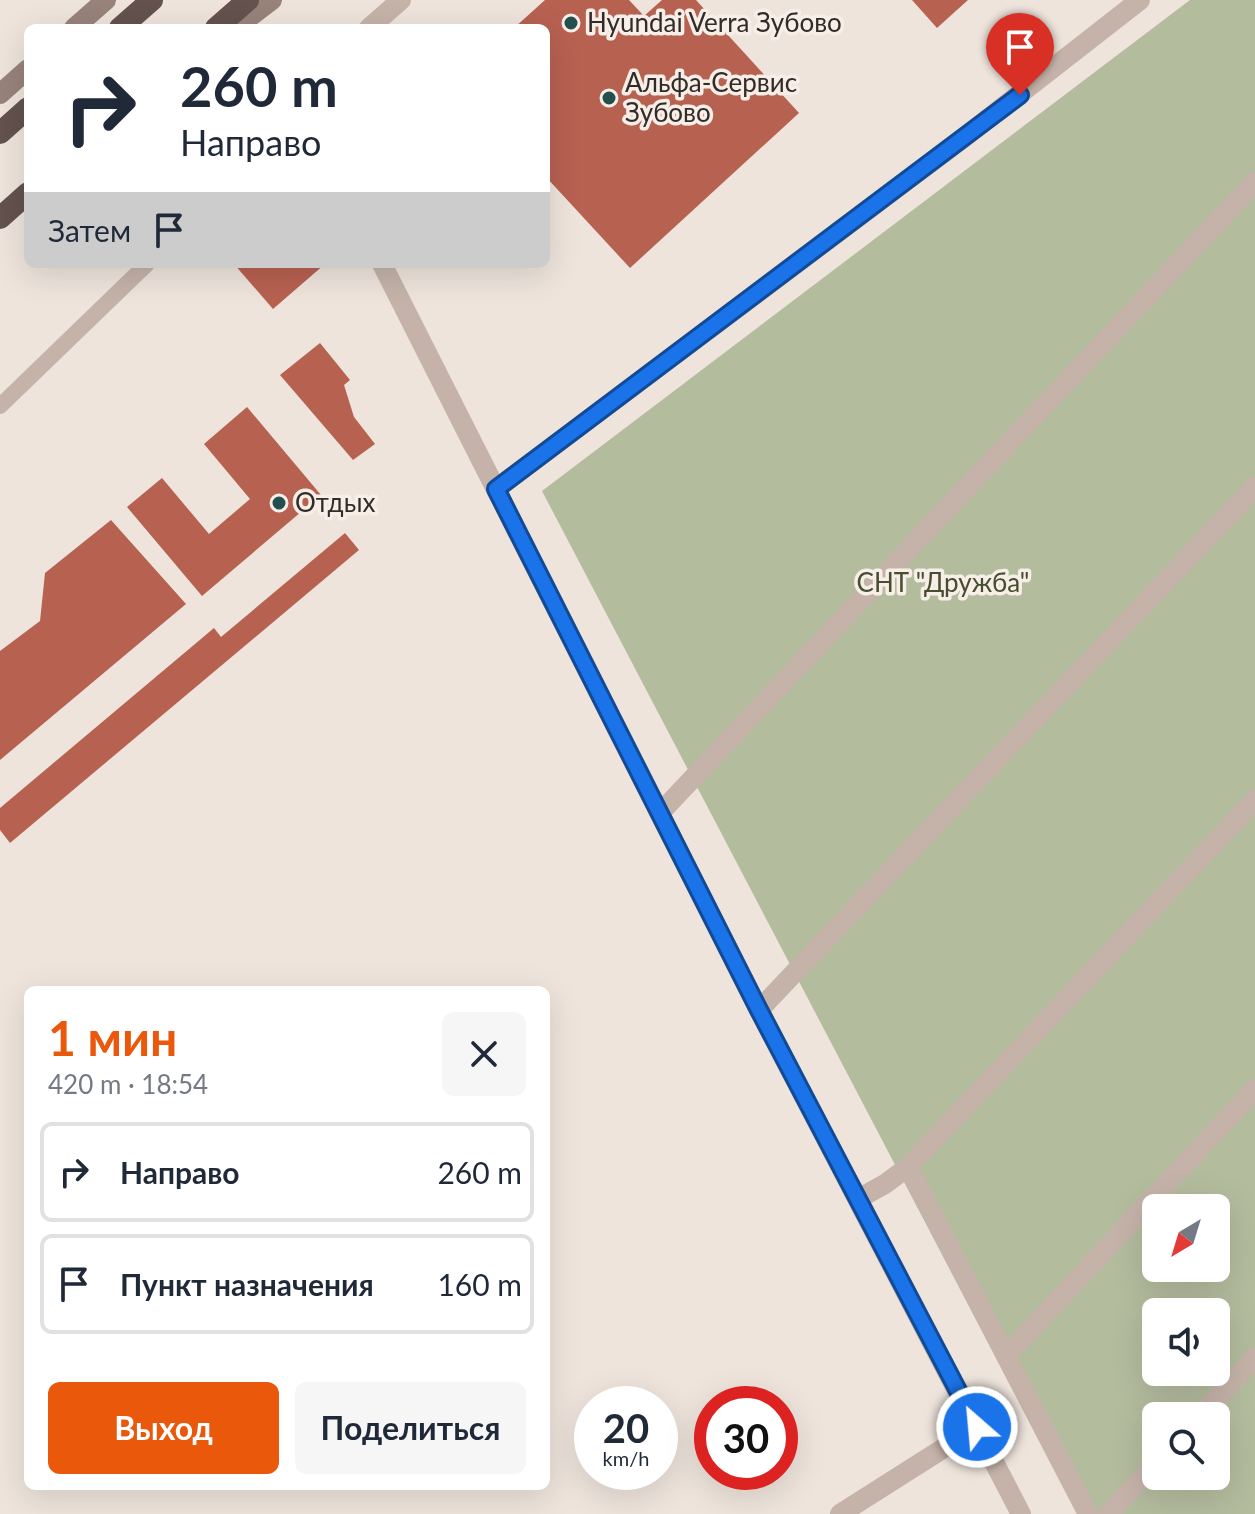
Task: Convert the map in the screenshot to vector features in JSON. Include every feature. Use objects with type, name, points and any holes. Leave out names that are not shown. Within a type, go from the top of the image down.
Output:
[{"type":"highway","points":[[125,24],[152,0]]},
{"type":"highway","points":[[221,24],[248,0]]},
{"type":"highway","points":[[0,133],[24,112]]},
{"type":"highway","points":[[0,219],[24,197]]},
{"type":"main road","points":[[79,24],[106,0]]},
{"type":"main road","points":[[240,24],[272,0]]},
{"type":"main road","points":[[0,94],[24,73]]},
{"type":"street","points":[[374,24],[401,0]]},
{"type":"street","points":[[496,489],[962,139],[1140,0]]},
{"type":"street","points":[[660,813],[1255,182]]},
{"type":"street","points":[[0,219],[24,205]]},
{"type":"street","points":[[384,268],[759,1010],[1021,1514]]},
{"type":"street","points":[[759,1010],[1255,487]]},
{"type":"street","points":[[858,1199],[908,1167],[1255,800]]},
{"type":"street","points":[[1006,1356],[1255,1089]]},
{"type":"street","points":[[908,1167],[1088,1514]]},
{"type":"street","points":[[1213,1402],[1255,1358]]},
{"type":"street","points":[[840,1514],[977,1427]]},
{"type":"street","points":[[1108,1514],[1142,1478]]},
{"type":"lane","points":[[0,406],[143,268]]},
{"type":"green space","name":"СНТ \"Дружба\"","points":[[1190,0],[1255,0],[1255,1514],[1078,1514],[542,491]]},
{"type":"building","points":[[545,0],[629,0],[644,16],[662,0],[696,0],[799,113],[630,268],[550,181],[550,24],[518,24]]},
{"type":"building","points":[[912,0],[968,0],[937,28]]},
{"type":"building","points":[[237,268],[320,268],[273,309]]},
{"type":"building","points":[[320,343],[350,380],[344,385],[354,417],[375,444],[353,460],[280,375]]},
{"type":"building","name":"Отдых","points":[[247,407],[321,495],[202,596],[127,507],[162,478],[209,534],[250,499],[204,444]]},
{"type":"building","points":[[111,520],[186,604],[0,760],[0,651],[40,621],[45,573]]},
{"type":"building","points":[[345,533],[359,550],[10,843],[0,830],[0,808],[214,628],[221,637]]},
{"type":"place","name":"Hyundai Verra Зубово","points":[[571,23]]},
{"type":"place","name":"Альфа-Сервис Зубово","points":[[609,98]]},
{"type":"place","name":"Отдых","points":[[279,503]]},
{"type":"route","points":[[977,1427],[759,1010],[496,489],[1020,95]]}]
